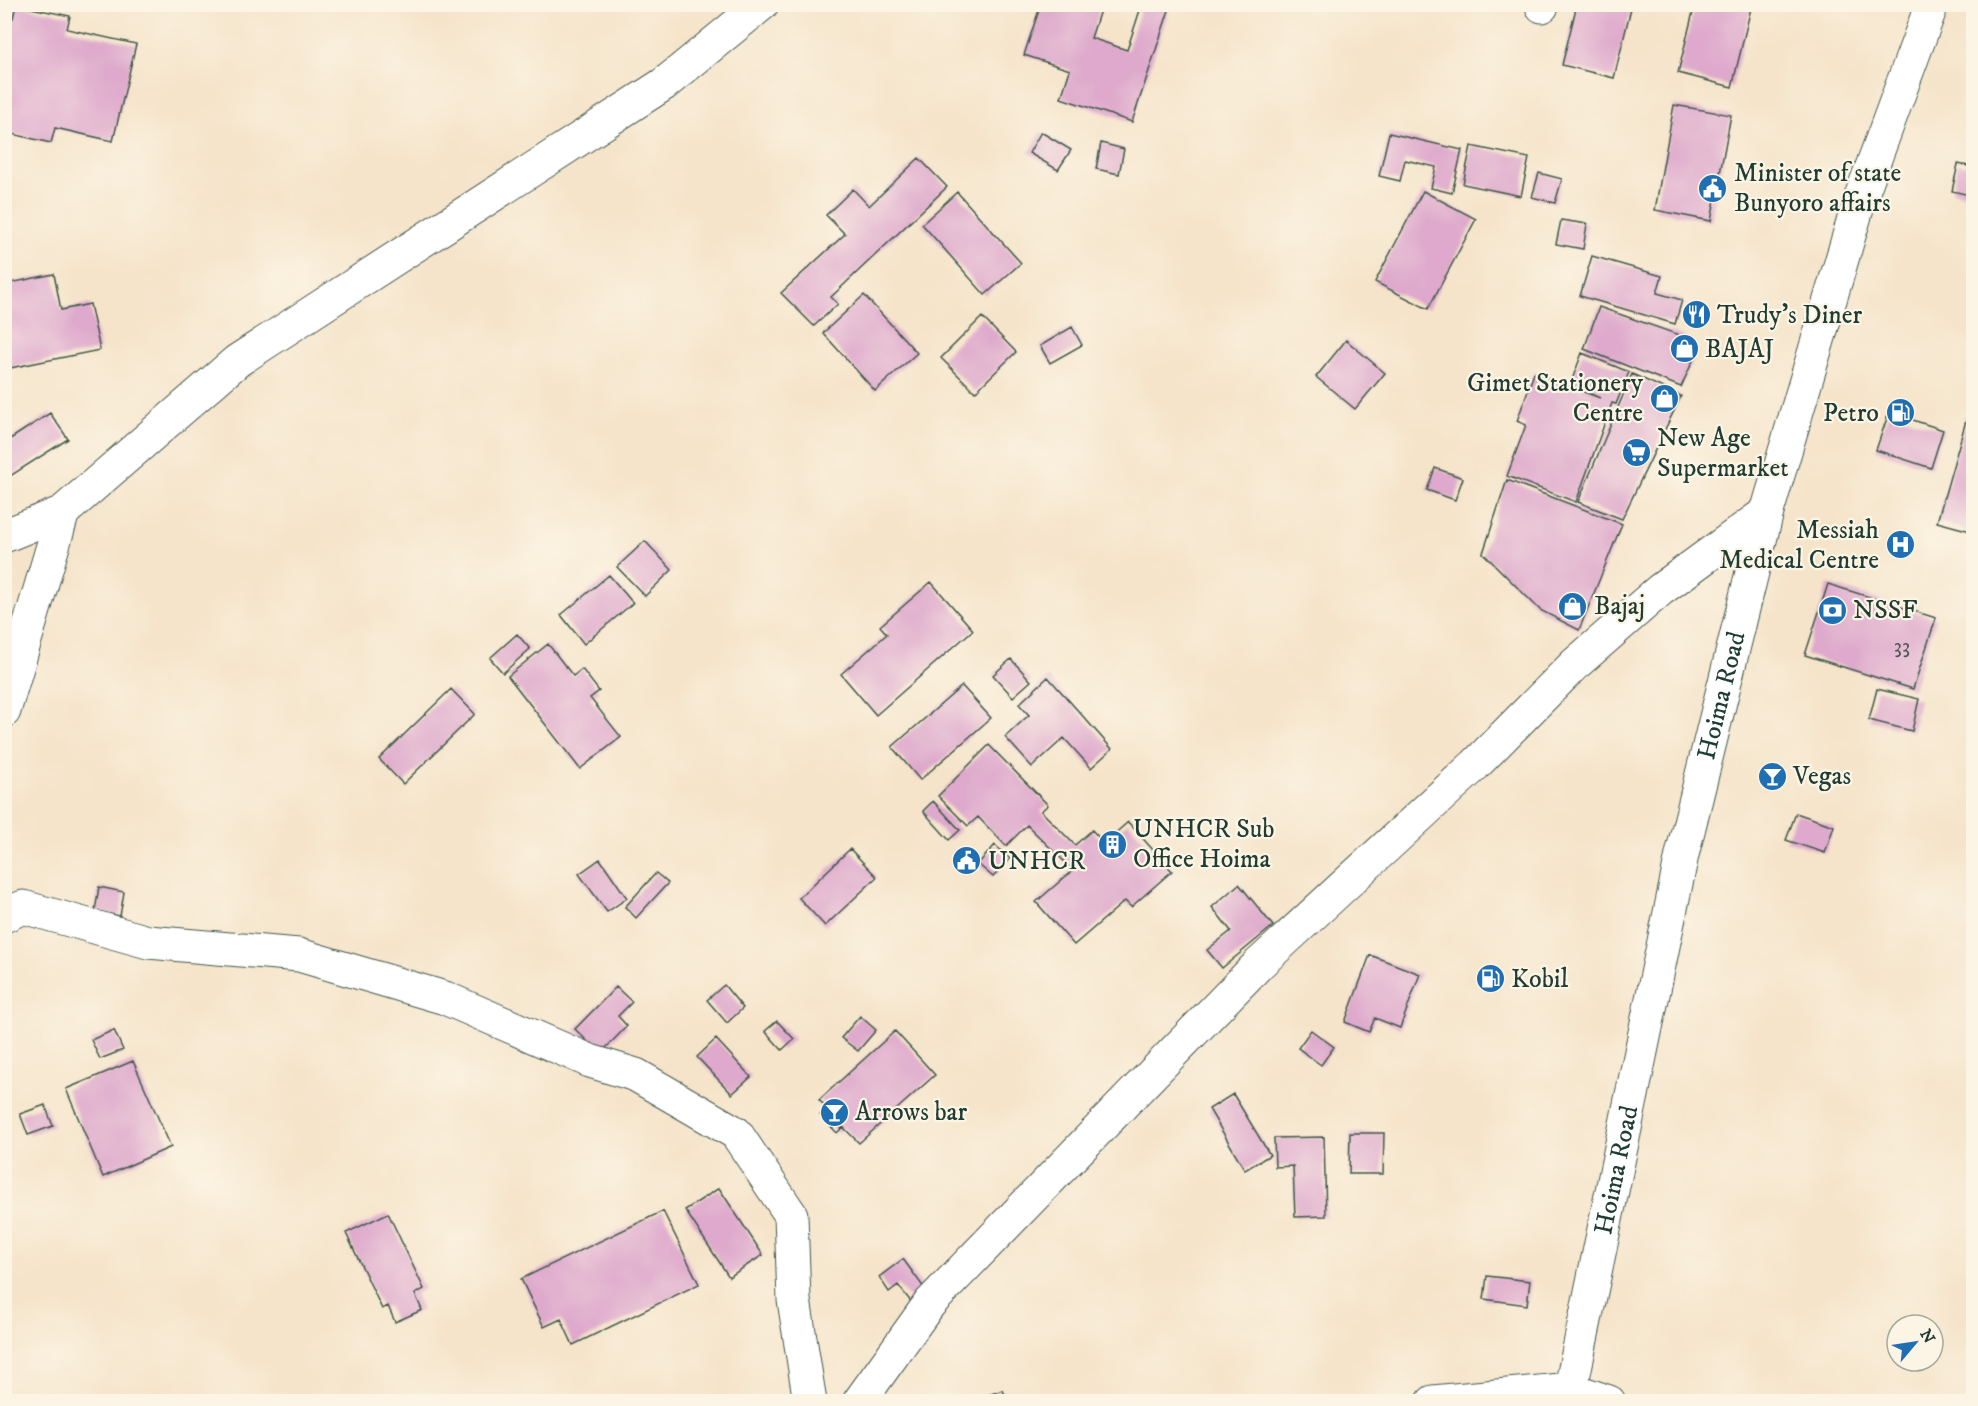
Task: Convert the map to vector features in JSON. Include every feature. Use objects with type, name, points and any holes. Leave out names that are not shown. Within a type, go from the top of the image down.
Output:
[{"type":"street","points":[[4,536],[63,512],[237,361],[664,84],[762,4]]},
{"type":"street","name":"Hoima Road","points":[[1569,1395],[1682,855],[1767,512],[1859,202],[1932,4]]},
{"type":"street","points":[[4,711],[63,512]]},
{"type":"street","points":[[859,1401],[930,1302],[1259,964],[1475,765],[1574,665],[1660,590],[1767,512]]},
{"type":"street","points":[[4,916],[23,908],[148,942],[299,955],[423,991],[445,998],[590,1061],[636,1075],[736,1133],[791,1215],[794,1300],[810,1401]]},
{"type":"street","points":[[1433,1401],[1569,1395],[1609,1401]]},
{"type":"building","points":[[1041,4],[1102,4],[1091,38],[1127,50],[1142,4],[1171,4],[1132,122],[1061,98],[1070,70],[1024,55]]},
{"type":"building","points":[[1577,4],[1632,4],[1614,78],[1562,65]]},
{"type":"building","points":[[1665,4],[1752,4],[1732,87],[1678,73],[1693,12]]},
{"type":"building","points":[[16,5],[70,16],[67,29],[136,44],[113,141],[55,128],[51,143],[4,132],[4,16],[13,18]]},
{"type":"building","points":[[1674,105],[1731,115],[1711,221],[1655,210]]},
{"type":"building","points":[[1041,132],[1071,150],[1058,170],[1029,153]]},
{"type":"building","points":[[1389,133],[1462,150],[1452,193],[1431,188],[1436,167],[1405,160],[1400,181],[1379,176]]},
{"type":"building","points":[[1101,143],[1124,149],[1119,174],[1096,169]]},
{"type":"building","points":[[1471,146],[1529,158],[1521,196],[1463,184]]},
{"type":"building","points":[[919,158],[947,187],[831,297],[838,304],[814,326],[781,293],[845,234],[826,215],[853,189],[869,206]]},
{"type":"building","points":[[1958,164],[1974,167],[1974,196],[1952,191]]},
{"type":"building","points":[[1539,173],[1562,179],[1555,203],[1532,197]]},
{"type":"building","points":[[1423,191],[1476,219],[1428,309],[1375,282]]},
{"type":"building","points":[[957,192],[1021,263],[985,295],[922,224]]},
{"type":"building","points":[[1561,220],[1587,224],[1583,249],[1556,244]]},
{"type":"building","points":[[1592,256],[1662,276],[1657,293],[1682,300],[1675,324],[1580,296]]},
{"type":"building","points":[[54,274],[61,310],[90,304],[100,350],[5,369],[5,284]]},
{"type":"building","points":[[864,295],[917,353],[875,391],[823,333]]},
{"type":"building","points":[[1599,307],[1685,337],[1695,356],[1681,387],[1584,349]]},
{"type":"building","points":[[982,317],[1016,352],[975,392],[941,358]]},
{"type":"building","points":[[1072,327],[1082,345],[1050,363],[1040,346]]},
{"type":"building","points":[[1346,340],[1385,373],[1355,409],[1316,377]]},
{"type":"building","points":[[1582,353],[1629,372],[1616,404],[1612,403],[1576,502],[1507,476],[1526,425],[1517,421],[1534,373],[1600,398],[1570,385]]},
{"type":"building","points":[[1632,374],[1681,396],[1622,519],[1578,502]]},
{"type":"building","points":[[1889,412],[1943,430],[1931,468],[1876,450]]},
{"type":"building","points":[[50,413],[68,439],[4,480],[4,443]]},
{"type":"building","points":[[1967,417],[1974,419],[1974,532],[1937,522]]},
{"type":"building","points":[[1435,468],[1463,478],[1455,500],[1427,490]]},
{"type":"building","points":[[1507,480],[1622,524],[1579,630],[1540,610],[1483,553]]},
{"type":"building","points":[[645,541],[672,570],[645,596],[617,567]]},
{"type":"building","points":[[609,575],[633,603],[584,644],[561,615]]},
{"type":"building","points":[[931,582],[973,630],[876,715],[841,674],[887,634],[880,626]]},
{"type":"building","points":[[1828,584],[1936,618],[1913,689],[1805,655]]},
{"type":"building","points":[[517,634],[530,649],[503,673],[490,658]]},
{"type":"building","points":[[548,644],[573,676],[582,669],[599,691],[590,698],[621,737],[580,769],[508,676]]},
{"type":"building","points":[[1011,659],[1031,681],[1013,697],[993,675]]},
{"type":"building","points":[[1048,677],[1112,749],[1091,768],[1064,738],[1032,767],[1005,737],[1029,715],[1019,704]]},
{"type":"building","points":[[962,686],[991,718],[920,780],[892,747]]},
{"type":"building","points":[[451,689],[475,714],[403,784],[379,759]]},
{"type":"building","points":[[1877,689],[1919,699],[1912,731],[1869,720]]},
{"type":"building","name":"UNHCR Sub Office Hoima","points":[[989,745],[1048,805],[1041,811],[1075,845],[1092,830],[1104,843],[1128,822],[1172,871],[1131,907],[1125,901],[1074,945],[1036,902],[1073,870],[1027,825],[1006,846],[978,817],[968,826],[938,796]]},
{"type":"building","points":[[933,801],[960,830],[949,840],[923,811]]},
{"type":"building","points":[[1796,813],[1834,826],[1825,853],[1786,840]]},
{"type":"building","points":[[995,845],[1010,859],[993,877],[978,864]]},
{"type":"building","points":[[850,849],[877,877],[825,926],[799,898]]},
{"type":"building","points":[[600,859],[627,898],[607,912],[579,874]]},
{"type":"building","points":[[656,873],[668,883],[636,918],[625,907]]},
{"type":"building","points":[[1239,884],[1273,926],[1222,968],[1207,950],[1231,931],[1212,907]]},
{"type":"building","points":[[99,887],[124,892],[120,916],[95,911]]},
{"type":"building","points":[[1370,955],[1420,974],[1400,1028],[1375,1018],[1369,1032],[1345,1022]]},
{"type":"building","points":[[724,985],[743,1008],[727,1023],[707,1000]]},
{"type":"building","points":[[616,987],[632,1002],[618,1016],[627,1026],[600,1054],[575,1029]]},
{"type":"building","points":[[860,1016],[876,1030],[858,1051],[841,1038]]},
{"type":"building","points":[[777,1021],[794,1039],[782,1050],[765,1031]]},
{"type":"building","points":[[114,1030],[123,1050],[100,1059],[91,1040]]},
{"type":"building","points":[[1311,1030],[1334,1047],[1321,1065],[1298,1048]]},
{"type":"building","points":[[895,1031],[935,1075],[859,1143],[843,1127],[837,1133],[820,1115],[827,1108],[819,1100]]},
{"type":"building","points":[[716,1039],[751,1077],[732,1094],[697,1057]]},
{"type":"building","points":[[133,1061],[171,1147],[103,1177],[66,1089]]},
{"type":"building","points":[[1233,1094],[1270,1155],[1245,1170],[1209,1109]]},
{"type":"building","points":[[45,1105],[53,1126],[28,1135],[20,1114]]},
{"type":"building","points":[[1350,1133],[1384,1133],[1383,1174],[1349,1174]]},
{"type":"building","points":[[1324,1137],[1326,1216],[1295,1217],[1293,1166],[1275,1167],[1274,1138]]},
{"type":"building","points":[[719,1188],[763,1255],[729,1277],[685,1210]]},
{"type":"building","points":[[663,1211],[699,1284],[573,1345],[561,1319],[544,1327],[521,1279]]},
{"type":"building","points":[[388,1213],[424,1289],[415,1294],[422,1310],[395,1322],[388,1306],[382,1309],[346,1233]]},
{"type":"building","points":[[903,1259],[930,1296],[915,1307],[898,1285],[889,1292],[879,1277]]},
{"type":"building","points":[[1487,1276],[1530,1281],[1527,1305],[1484,1299]]},
{"type":"building","points":[[1003,1390],[1007,1402],[970,1402],[970,1401]]},
{"type":"place","name":"Minister of state Bunyoro affairs","points":[[1713,188]]},
{"type":"place","name":"Trudy's Diner","points":[[1696,315]]},
{"type":"place","name":"BAJAJ","points":[[1684,349]]},
{"type":"place","name":"Gimet Stationery Centre","points":[[1664,398]]},
{"type":"place","name":"Petro","points":[[1900,413]]},
{"type":"place","name":"New Age Supermarket","points":[[1636,453]]},
{"type":"place","name":"Messiah Medical Centre","points":[[1900,545]]},
{"type":"place","name":"Bajaj","points":[[1573,606]]},
{"type":"place","name":"NSSF","points":[[1832,610]]},
{"type":"place","name":"Vegas","points":[[1772,776]]},
{"type":"place","name":"UNHCR Sub Office Hoima","points":[[1112,844]]},
{"type":"place","name":"UNHCR","points":[[967,861]]},
{"type":"place","name":"Kobil","points":[[1490,979]]},
{"type":"place","name":"Arrows bar","points":[[834,1112]]}]
